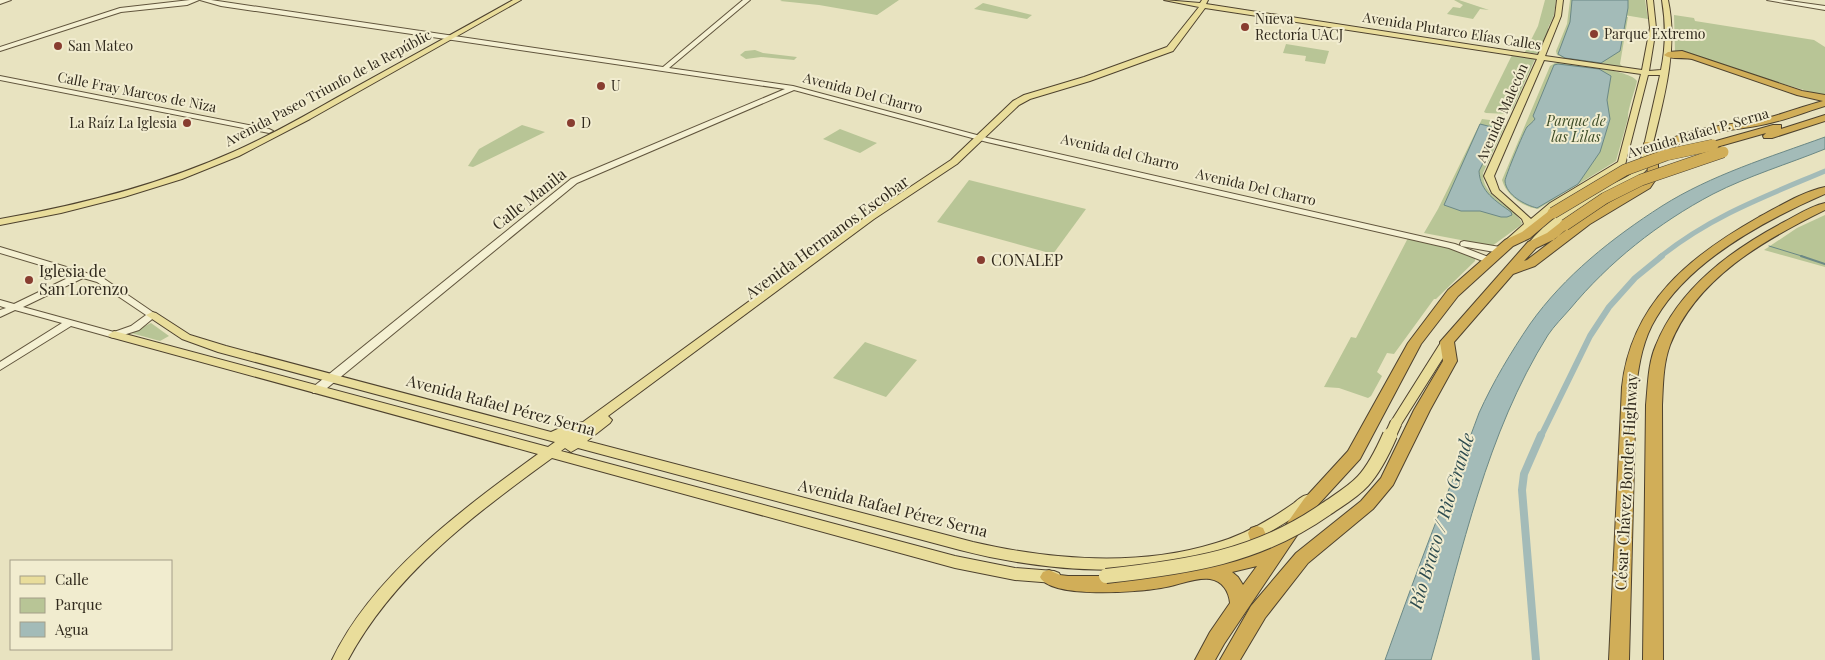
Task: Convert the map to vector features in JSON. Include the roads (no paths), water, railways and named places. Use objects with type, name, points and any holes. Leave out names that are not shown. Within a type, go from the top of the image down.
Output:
[{"type":"highway","points":[[1668,55],[1695,57],[1800,94],[1825,98]]},
{"type":"highway","points":[[1654,157],[1663,146],[1672,142],[1766,121],[1825,103]]},
{"type":"highway","name":"Avenida Rafael P. Serna","points":[[1532,245],[1551,236],[1605,198],[1641,180],[1718,148],[1825,111]]},
{"type":"highway","name":"Avenida Rafael P. Serna","points":[[1505,246],[1526,235],[1547,214],[1625,170],[1666,155],[1718,148],[1825,118]]},
{"type":"highway","points":[[1506,274],[1531,263],[1586,221],[1646,186],[1653,177],[1654,157],[1650,144]]},
{"type":"highway","name":"César Chávez Border Highway","points":[[1619,660],[1629,387],[1631,369],[1638,342],[1648,318],[1660,301],[1692,269],[1759,222],[1825,190]]},
{"type":"highway","name":"César Chávez Border Highway","points":[[1653,660],[1654,405],[1656,378],[1663,345],[1671,326],[1687,304],[1712,278],[1742,252],[1788,223],[1825,206]]},
{"type":"highway","points":[[1230,660],[1258,612],[1302,558],[1367,505],[1387,481],[1422,410],[1450,361],[1447,342],[1467,316],[1532,245]]},
{"type":"highway","name":"Avenida Rafael Pérez Serna","points":[[1320,490],[1354,455],[1372,424],[1396,375],[1414,344],[1431,321],[1453,293],[1505,246]]},
{"type":"highway","points":[[1206,660],[1217,638],[1320,490]]},
{"type":"highway","points":[[1049,577],[1057,582],[1101,584],[1158,581],[1207,572],[1260,558],[1264,552],[1257,534]]},
{"type":"highway","points":[[1207,572],[1224,577],[1234,584],[1238,591],[1240,605]]},
{"type":"main road","points":[[287,125],[428,39],[451,34],[507,0]]},
{"type":"main road","name":"Avenida Paseo Triunfo de la Repúblic","points":[[0,222],[69,208],[146,187],[218,161],[451,34],[518,0]]},
{"type":"main road","name":"Avenida Plutarco Elías Calles","points":[[1167,0],[1205,3],[1545,59],[1645,73],[1665,72]]},
{"type":"main road","name":"Avenida Malecón","points":[[1547,214],[1528,210],[1509,197],[1498,184],[1497,176],[1545,59],[1558,16],[1560,0]]},
{"type":"main road","name":"Avenida Malecón","points":[[1530,224],[1526,218],[1496,191],[1489,176],[1559,30],[1566,0]]},
{"type":"main road","points":[[1532,245],[1544,232],[1567,214],[1639,173],[1644,166],[1650,144],[1650,87],[1645,73],[1653,28],[1650,0]]},
{"type":"main road","points":[[1505,246],[1530,224],[1622,162],[1650,87],[1665,72],[1668,55],[1669,20],[1665,0]]},
{"type":"main road","points":[[1150,61],[1175,49],[1173,47],[1205,3]]},
{"type":"main road","name":"Avenida Hermanos Escobar","points":[[999,123],[1027,102],[1178,50],[1206,11],[1205,3]]},
{"type":"main road","points":[[1192,31],[1189,30],[1194,20]]},
{"type":"main road","name":"Avenida Hermanos Escobar","points":[[464,519],[486,508],[639,390],[875,219],[938,176],[963,163],[1016,103],[1027,97],[1111,71],[1173,47]]},
{"type":"main road","points":[[1616,69],[1637,75],[1650,87]]},
{"type":"main road","points":[[0,214],[75,200],[136,184],[202,161],[269,134]]},
{"type":"main road","name":"Avenida Rafael Pérez Serna","points":[[152,315],[178,333],[191,339],[332,379],[551,437],[563,448],[955,562],[1014,574],[1049,577],[1106,576],[1199,565],[1269,543],[1295,530],[1361,483],[1382,453],[1396,423],[1447,342]]},
{"type":"main road","name":"Avenida Rafael Pérez Serna","points":[[114,335],[529,447],[563,448],[975,548],[1027,558],[1087,562],[1160,560],[1223,548],[1257,534],[1277,523],[1320,490]]},
{"type":"main road","name":"Avenida Hermanos Escobar","points":[[340,660],[382,597],[414,562],[474,508],[527,470],[563,448],[586,425],[639,390]]},
{"type":"main road","points":[[551,437],[566,430],[586,425]]},
{"type":"main road","points":[[527,470],[532,456],[529,447]]},
{"type":"street","points":[[1,1],[8,0]]},
{"type":"street","points":[[151,0],[175,3],[221,4]]},
{"type":"street","points":[[187,3],[196,0]]},
{"type":"street","points":[[203,0],[428,39],[451,34],[664,69],[777,90]]},
{"type":"street","points":[[664,69],[748,0]]},
{"type":"street","points":[[1770,0],[1825,8]]},
{"type":"street","points":[[122,10],[136,2],[146,4],[143,7]]},
{"type":"street","points":[[0,48],[122,10],[175,3]]},
{"type":"street","name":"Calle Fray Marcos de Niza","points":[[0,78],[269,134]]},
{"type":"street","name":"Calle Manila","points":[[317,390],[574,181],[777,90],[793,88]]},
{"type":"street","name":"Avenida Del Charro","points":[[793,88],[1018,145],[1452,246],[1488,260]]},
{"type":"street","name":"Avenida del Charro","points":[[1018,145],[1465,244],[1505,246]]},
{"type":"street","points":[[0,250],[84,274],[110,285],[152,315],[135,328],[114,335],[0,304]]},
{"type":"street","points":[[0,314],[84,274]]},
{"type":"street","points":[[65,284],[82,280],[110,285]]},
{"type":"street","points":[[32,313],[34,305],[46,293]]},
{"type":"street","points":[[0,320],[32,313]]},
{"type":"street","points":[[0,367],[69,323]]},
{"type":"water","name":"Parque Extremo","points":[[1572,0],[1628,0],[1620,51],[1601,63],[1565,58],[1558,54],[1570,22]]},
{"type":"water","name":"Parque de las Lilas","points":[[1554,65],[1599,69],[1611,76],[1607,100],[1610,119],[1600,152],[1578,184],[1537,208],[1522,202],[1512,195],[1505,181],[1525,130],[1535,119],[1533,116]]},
{"type":"water","points":[[1480,124],[1500,129],[1479,171],[1482,185],[1495,200],[1511,212],[1512,215],[1507,217],[1480,211],[1461,211],[1444,205]]},
{"type":"water","name":"Río Bravo / Rio Grande","points":[[1825,137],[1825,149],[1713,194],[1654,231],[1601,275],[1556,325],[1526,373],[1492,452],[1478,493],[1431,660],[1385,660],[1479,413],[1509,356],[1543,306],[1590,259],[1625,231],[1662,206],[1721,176],[1762,159]]},
{"type":"waterway","points":[[1660,257],[1719,218],[1760,198],[1825,171]]},
{"type":"waterway","points":[[1769,246],[1805,257]]},
{"type":"waterway","points":[[1541,436],[1590,336],[1609,307],[1635,278],[1662,256]]},
{"type":"waterway","points":[[1801,256],[1825,264]]},
{"type":"waterway","points":[[1536,660],[1522,490],[1524,474],[1541,435]]},
{"type":"place","name":"Nueva Rectoría UACJ","points":[[1245,27]]},
{"type":"place","name":"Parque Extremo","points":[[1594,34]]},
{"type":"place","name":"San Mateo","points":[[58,46]]},
{"type":"place","name":"U","points":[[601,86]]},
{"type":"place","name":"La Raíz La Iglesia","points":[[187,123]]},
{"type":"place","name":"D","points":[[571,123]]},
{"type":"place","name":"CONALEP","points":[[981,260]]},
{"type":"place","name":"Iglesia de San Lorenzo","points":[[29,280]]}]
